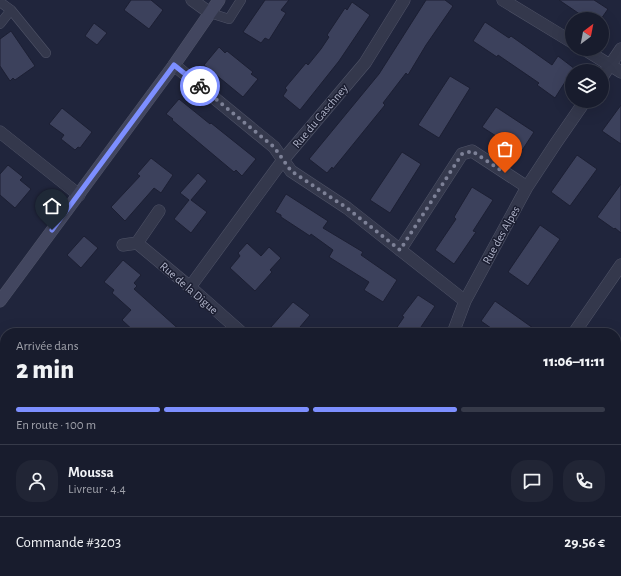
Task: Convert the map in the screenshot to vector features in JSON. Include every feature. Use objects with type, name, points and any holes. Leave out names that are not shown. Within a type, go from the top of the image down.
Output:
[{"type":"street","points":[[192,0],[210,13]]},
{"type":"street","points":[[0,301],[174,65],[218,0]]},
{"type":"street","name":"Rue du Gaschney","points":[[190,287],[283,160],[365,63],[404,0]]},
{"type":"street","points":[[503,0],[565,38]]},
{"type":"street","points":[[610,65],[621,49]]},
{"type":"street","points":[[595,56],[621,72]]},
{"type":"street","points":[[174,65],[274,147],[291,171],[347,208],[465,301]]},
{"type":"street","name":"Rue des Alpes","points":[[455,328],[465,301],[527,187],[580,108]]},
{"type":"street","points":[[0,132],[79,195]]},
{"type":"street","points":[[400,250],[462,154],[472,151],[527,187]]},
{"type":"street","points":[[123,245],[137,243],[159,211]]},
{"type":"street","name":"Rue de la Digue","points":[[137,243],[236,328]]},
{"type":"street","points":[[577,328],[621,265]]},
{"type":"lane","points":[[210,13],[229,19],[241,0]]},
{"type":"lane","points":[[0,2],[11,10],[46,53]]},
{"type":"lane","points":[[0,24],[11,10]]},
{"type":"building","points":[[131,0],[151,0],[163,10],[149,29],[124,10]]},
{"type":"building","points":[[265,0],[289,0],[281,10],[286,13],[269,40],[265,38],[261,43],[243,32]]},
{"type":"building","points":[[426,0],[445,0],[453,6],[426,45],[408,75],[406,73],[383,103],[385,105],[333,169],[332,167],[327,173],[309,159],[379,74]]},
{"type":"building","points":[[559,0],[594,0],[608,9],[606,12],[577,12]]},
{"type":"building","points":[[352,2],[370,15],[339,61],[300,110],[283,96],[287,90],[285,88],[306,63],[308,65],[321,49],[329,37],[327,35],[345,8],[347,10]]},
{"type":"building","points":[[485,22],[509,38],[511,36],[552,65],[558,56],[568,64],[565,64],[565,82],[555,98],[537,85],[539,83],[498,55],[497,57],[473,41]]},
{"type":"building","points":[[94,23],[107,33],[97,45],[85,36]]},
{"type":"building","points":[[11,31],[35,66],[15,80],[13,78],[10,81],[0,66],[0,39]]},
{"type":"building","points":[[219,47],[225,53],[227,51],[253,72],[251,74],[258,79],[243,97],[204,65]]},
{"type":"building","points":[[450,76],[470,88],[439,138],[418,125]]},
{"type":"building","points":[[179,99],[256,159],[242,176],[236,170],[234,172],[166,114]]},
{"type":"building","points":[[621,105],[621,144],[602,131]]},
{"type":"building","points":[[496,107],[534,132],[521,152],[482,127]]},
{"type":"building","points":[[62,108],[92,132],[80,148],[78,147],[75,150],[61,139],[64,135],[49,124]]},
{"type":"building","points":[[402,152],[421,164],[390,213],[370,200]]},
{"type":"building","points":[[577,155],[597,169],[570,206],[551,192]]},
{"type":"building","points":[[151,158],[173,175],[161,193],[154,188],[125,221],[111,207],[140,176],[137,174]]},
{"type":"building","points":[[8,165],[23,177],[20,180],[31,189],[15,208],[0,195],[0,174]]},
{"type":"building","points":[[198,173],[207,181],[191,200],[207,212],[191,233],[174,219],[189,200],[180,193]]},
{"type":"building","points":[[621,184],[621,233],[597,217]]},
{"type":"building","points":[[472,187],[493,200],[473,231],[476,232],[454,264],[435,250],[456,219],[454,217]]},
{"type":"building","points":[[286,194],[328,221],[323,228],[363,252],[361,255],[397,280],[383,302],[364,290],[369,282],[329,257],[333,250],[311,234],[310,236],[275,212]]},
{"type":"building","points":[[540,225],[560,239],[528,286],[508,272]]},
{"type":"building","points":[[84,236],[98,248],[81,268],[67,255]]},
{"type":"building","points":[[247,243],[261,256],[269,247],[281,258],[270,270],[272,272],[255,291],[230,268],[240,256],[238,253]]},
{"type":"building","points":[[123,260],[141,275],[134,283],[137,286],[134,289],[177,328],[131,328],[122,320],[131,310],[112,293],[114,290],[104,282]]},
{"type":"building","points":[[418,295],[435,306],[420,328],[396,328],[404,317],[402,316]]},
{"type":"building","points":[[495,301],[533,328],[491,328],[481,321]]},
{"type":"building","points":[[293,302],[310,315],[299,328],[271,327]]},
{"type":"way so far","points":[[200,86],[274,147],[291,171],[347,208],[400,250],[462,154],[472,151],[505,173]]},
{"type":"route","points":[[52,230],[174,65],[200,86]]}]
